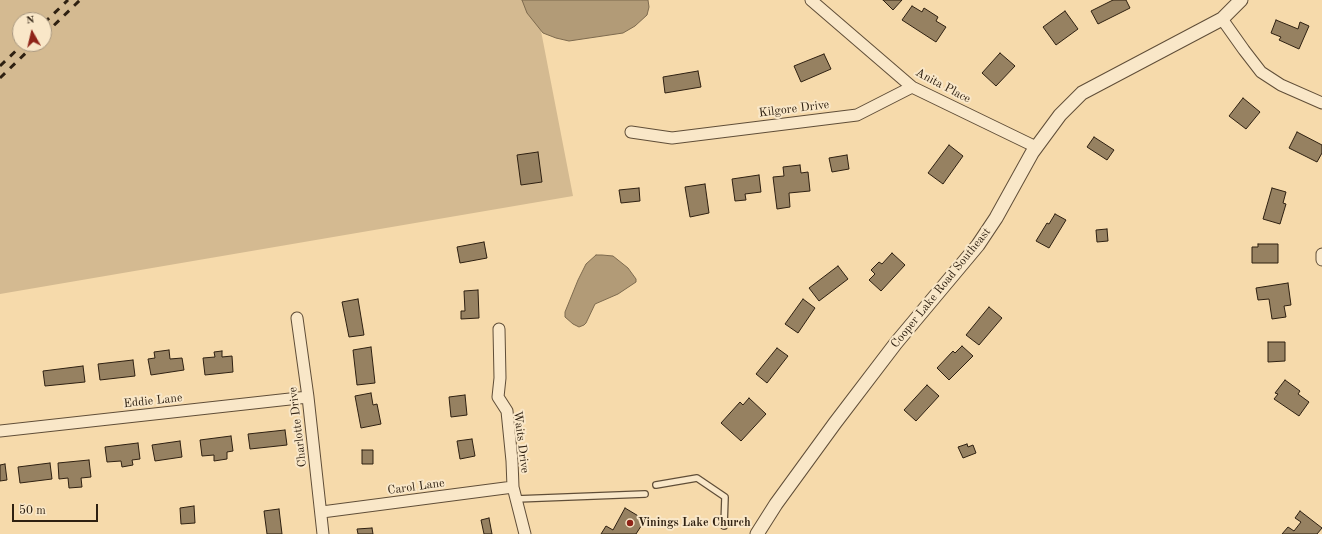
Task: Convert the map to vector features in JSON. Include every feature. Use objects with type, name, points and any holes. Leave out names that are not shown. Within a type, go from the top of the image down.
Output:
[{"type":"street","name":"Anita Place","points":[[811,0],[912,87],[1036,147]]},
{"type":"street","name":"Cooper Lake Road Southeast","points":[[757,534],[776,504],[896,343],[978,245],[996,218],[1036,147],[1060,115],[1082,93],[1222,19],[1241,0]]},
{"type":"street","points":[[1222,19],[1261,72],[1281,85],[1322,103]]},
{"type":"street","name":"Kilgore Drive","points":[[631,132],[672,138],[857,115],[912,87]]},
{"type":"street","points":[[1322,254],[1322,260]]},
{"type":"street","name":"Charlotte Drive","points":[[297,318],[322,512],[323,534]]},
{"type":"street","name":"Waits Drive","points":[[499,329],[500,378],[498,397],[507,411],[513,487],[525,534]]},
{"type":"street","name":"Eddie Lane","points":[[0,431],[308,397]]},
{"type":"street","name":"Carol Lane","points":[[322,512],[513,487]]},
{"type":"lane","points":[[656,485],[696,478],[725,497],[724,526]]},
{"type":"lane","points":[[516,499],[645,494]]},
{"type":"shaded area","points":[[0,0],[535,0],[573,196],[0,294]]},
{"type":"shaded area","points":[[522,0],[648,0],[649,7],[647,15],[635,26],[623,33],[569,41],[543,33],[527,13]]},
{"type":"shaded area","points":[[596,255],[613,256],[628,268],[636,279],[636,282],[618,294],[595,304],[586,323],[579,327],[565,317],[565,312],[586,264]]},
{"type":"building","points":[[883,0],[902,0],[893,10]]},
{"type":"building","points":[[1113,0],[1126,0],[1130,8],[1098,24],[1091,11]]},
{"type":"building","points":[[912,6],[922,12],[924,8],[938,17],[936,21],[946,27],[936,42],[902,20]]},
{"type":"building","points":[[1065,11],[1078,29],[1056,45],[1043,27]]},
{"type":"building","points":[[1276,20],[1298,29],[1300,22],[1309,26],[1299,49],[1279,40],[1281,37],[1271,33]]},
{"type":"building","points":[[1000,53],[1015,66],[996,86],[982,73]]},
{"type":"building","points":[[824,54],[831,69],[801,82],[794,66]]},
{"type":"building","points":[[698,71],[701,87],[665,93],[663,77]]},
{"type":"building","points":[[1243,98],[1260,112],[1246,129],[1229,116]]},
{"type":"building","points":[[1297,132],[1322,145],[1322,153],[1317,162],[1289,148]]},
{"type":"building","points":[[1094,137],[1114,150],[1107,160],[1087,147]]},
{"type":"building","points":[[949,145],[963,156],[943,184],[928,173]]},
{"type":"building","points":[[538,152],[542,182],[521,185],[517,155]]},
{"type":"building","points":[[847,155],[849,169],[832,172],[829,158]]},
{"type":"building","points":[[800,165],[801,173],[808,172],[810,191],[789,193],[790,207],[777,209],[773,177],[784,176],[783,167]]},
{"type":"building","points":[[759,175],[761,192],[745,194],[746,200],[735,201],[732,179]]},
{"type":"building","points":[[705,184],[709,213],[690,217],[685,187]]},
{"type":"building","points":[[639,188],[640,201],[621,203],[619,190]]},
{"type":"building","points":[[1272,188],[1286,192],[1283,203],[1286,204],[1280,224],[1263,219]]},
{"type":"building","points":[[1055,214],[1066,220],[1049,248],[1036,241],[1047,223],[1049,224]]},
{"type":"building","points":[[1107,229],[1108,241],[1097,242],[1096,230]]},
{"type":"building","points":[[484,242],[487,258],[460,263],[457,247]]},
{"type":"building","points":[[1258,244],[1278,244],[1278,263],[1252,263],[1252,247],[1258,247]]},
{"type":"building","points":[[892,253],[905,265],[881,291],[869,280],[875,274],[871,270],[879,262],[882,264]]},
{"type":"building","points":[[838,266],[848,279],[819,301],[809,288]]},
{"type":"building","points":[[1288,283],[1291,305],[1284,306],[1286,317],[1272,319],[1269,299],[1258,300],[1256,288]]},
{"type":"building","points":[[478,290],[479,318],[461,319],[461,311],[465,311],[464,291]]},
{"type":"building","points":[[358,299],[364,335],[349,337],[342,302]]},
{"type":"building","points":[[803,299],[815,308],[798,333],[785,324]]},
{"type":"building","points":[[989,307],[1002,318],[979,345],[966,335]]},
{"type":"building","points":[[1268,342],[1285,342],[1285,361],[1268,362]]},
{"type":"building","points":[[962,346],[973,356],[949,380],[937,368],[953,351],[955,353]]},
{"type":"building","points":[[371,347],[375,383],[357,385],[353,350]]},
{"type":"building","points":[[777,348],[788,356],[767,383],[756,374]]},
{"type":"building","points":[[169,350],[170,359],[182,358],[184,370],[151,375],[148,359],[155,358],[154,352]]},
{"type":"building","points":[[222,351],[222,357],[232,356],[233,372],[205,375],[203,358],[215,357],[214,352]]},
{"type":"building","points":[[133,360],[135,376],[100,380],[98,364]]},
{"type":"building","points":[[83,366],[85,382],[45,386],[43,371]]},
{"type":"building","points":[[1285,380],[1300,391],[1298,394],[1309,402],[1299,416],[1274,399],[1278,394],[1275,393]]},
{"type":"building","points":[[927,385],[939,396],[916,421],[904,410]]},
{"type":"building","points":[[371,393],[373,405],[377,404],[381,424],[361,428],[355,396]]},
{"type":"building","points":[[465,395],[467,415],[451,417],[449,397]]},
{"type":"building","points":[[749,398],[766,414],[741,441],[721,423],[740,402],[743,405]]},
{"type":"building","points":[[285,430],[287,445],[250,449],[248,434]]},
{"type":"building","points":[[231,436],[233,451],[227,452],[227,459],[214,461],[214,455],[202,456],[200,440]]},
{"type":"building","points":[[472,439],[475,456],[460,459],[457,441]]},
{"type":"building","points":[[180,441],[182,457],[155,461],[152,445]]},
{"type":"building","points":[[138,443],[140,459],[132,460],[133,465],[122,467],[121,461],[107,462],[105,447]]},
{"type":"building","points":[[967,444],[968,447],[973,445],[976,453],[963,458],[958,447]]},
{"type":"building","points":[[362,450],[373,450],[373,464],[362,464]]},
{"type":"building","points":[[89,460],[91,477],[81,478],[82,487],[69,488],[68,478],[59,479],[58,463]]},
{"type":"building","points":[[50,463],[52,479],[20,483],[18,467]]},
{"type":"building","points":[[5,464],[7,480],[0,481],[0,465]]},
{"type":"building","points":[[194,506],[195,523],[181,524],[180,508]]},
{"type":"building","name":"Vinings Lake Church","points":[[625,508],[645,520],[636,534],[601,534],[606,526],[613,530]]},
{"type":"building","points":[[279,509],[282,534],[267,534],[264,511]]},
{"type":"building","points":[[1300,511],[1322,528],[1317,534],[1282,534],[1288,527],[1294,531],[1301,522],[1295,518]]},
{"type":"building","points":[[489,518],[492,534],[484,534],[481,520]]},
{"type":"building","points":[[372,528],[373,534],[358,534],[357,529]]},
{"type":"railway","points":[[52,15],[68,0]]},
{"type":"railway","points":[[52,27],[80,0]]},
{"type":"railway","points":[[0,66],[15,52]]},
{"type":"railway","points":[[0,78],[27,52]]},
{"type":"place","name":"Vinings Lake Church","points":[[630,523]]}]
